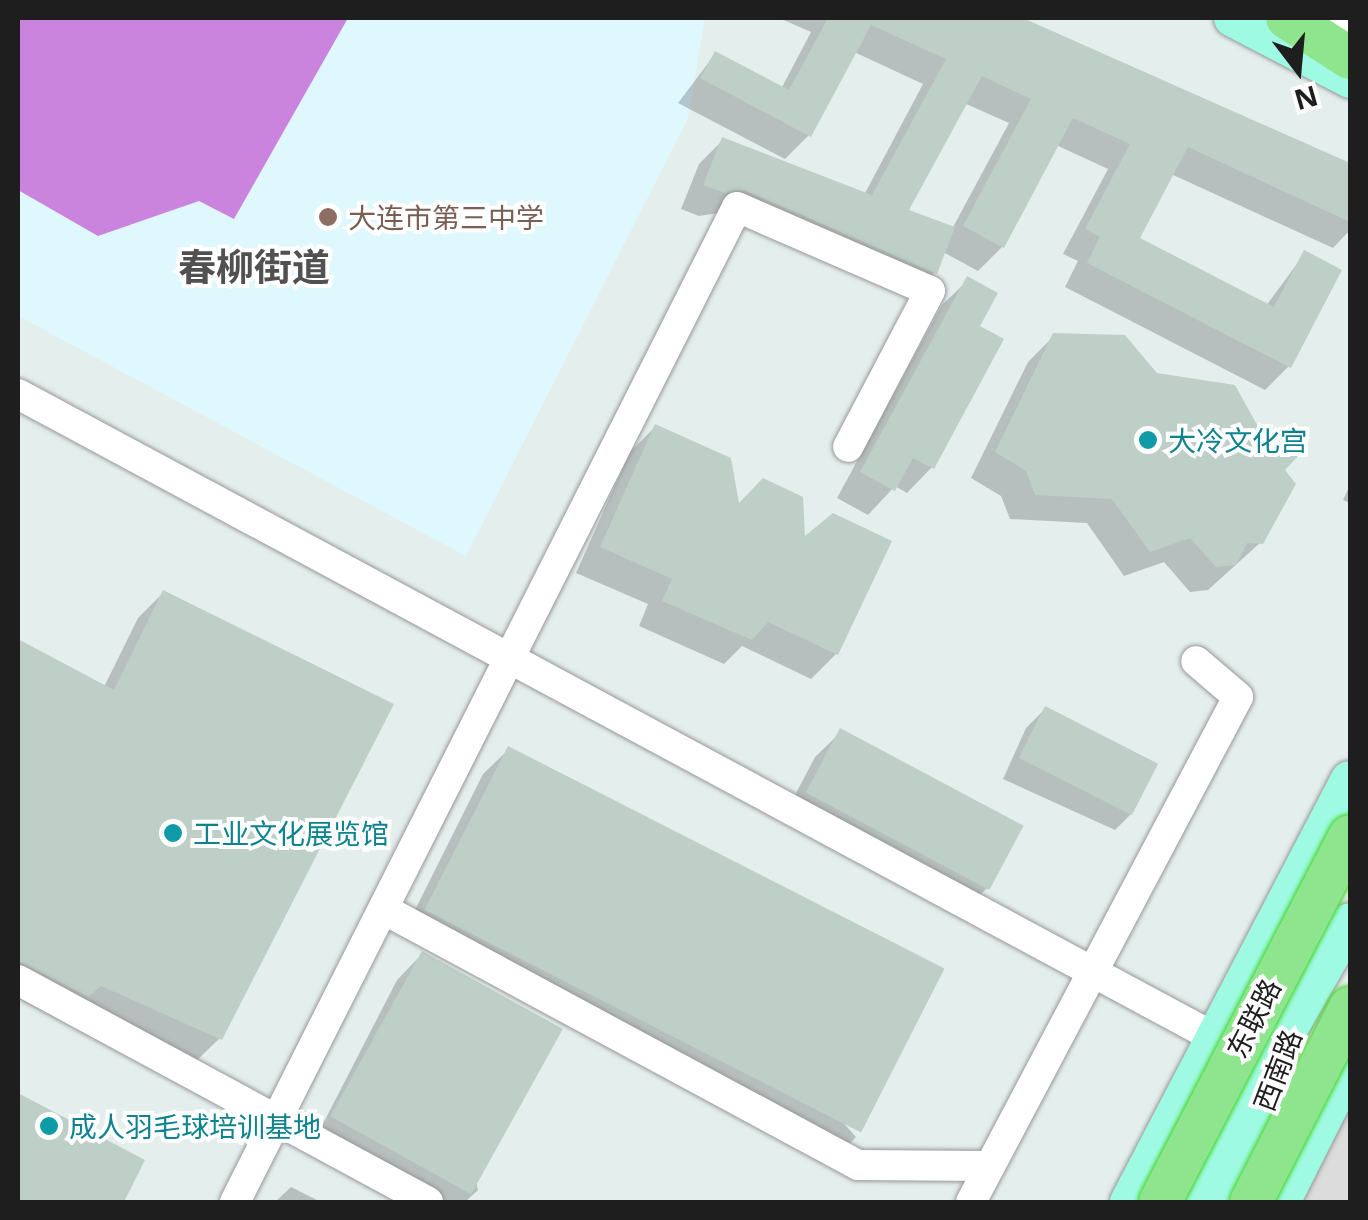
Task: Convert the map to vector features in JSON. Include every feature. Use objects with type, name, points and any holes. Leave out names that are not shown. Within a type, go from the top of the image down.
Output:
[{"type":"highway","points":[[1287,18],[1350,58]]},
{"type":"highway","name":"东联路","points":[[1160,1202],[1350,836]]},
{"type":"highway","points":[[1236,1182],[1350,1008]]},
{"type":"main road","points":[[1233,18],[1350,79]]},
{"type":"main road","points":[[1129,1202],[1212,1036],[1350,780]]},
{"type":"main road","name":"西南路","points":[[1221,1202],[1236,1182],[1298,1018],[1350,922]]},
{"type":"main road","points":[[1212,1036],[1236,1182],[1342,1103]]},
{"type":"main road","points":[[1281,1202],[1342,1103],[1350,1065]]},
{"type":"main road","name":"西南路","points":[[1190,1202],[1236,1182]]},
{"type":"street","points":[[1344,18],[1350,21]]},
{"type":"street","points":[[235,1202],[512,664],[738,207],[930,291],[848,448]]},
{"type":"street","points":[[18,394],[512,664],[1212,1036]]},
{"type":"street","points":[[971,1202],[1238,698],[1196,661]]},
{"type":"street","points":[[386,910],[858,1165],[988,1166]]},
{"type":"street","points":[[18,980],[275,1125],[428,1202]]},
{"type":"shaded area","name":"大连市第三中学","points":[[18,18],[705,18],[688,118],[466,556],[18,316]]},
{"type":"shaded area","points":[[18,18],[348,18],[234,219],[199,201],[98,236],[18,190]]},
{"type":"shaded area","points":[[1350,1087],[1350,1202],[1289,1202]]},
{"type":"building","points":[[828,18],[1023,18],[1350,163],[1350,222],[1188,147],[1140,238],[1274,307],[1304,250],[1342,270],[1291,368],[1087,263],[1100,237],[1085,229],[1130,144],[1073,118],[1004,248],[963,226],[1031,99],[982,76],[909,210],[955,227],[937,274],[744,190],[725,193],[703,185],[722,137],[872,195],[946,59],[871,25],[811,137],[700,78],[715,51],[789,90]]},
{"type":"building","points":[[967,276],[998,293],[980,326],[1004,339],[934,469],[913,458],[895,491],[860,472]]},
{"type":"building","name":"大冷文化宫","points":[[1053,333],[1125,335],[1157,373],[1235,385],[1260,430],[1287,426],[1303,451],[1285,470],[1296,484],[1263,544],[1247,543],[1236,565],[1216,567],[1190,538],[1150,552],[1112,499],[1035,495],[1026,471],[995,452]]},
{"type":"building","points":[[655,424],[731,458],[739,503],[763,478],[803,497],[805,536],[833,513],[892,541],[838,655],[768,622],[752,640],[662,601],[672,579],[600,547]]},
{"type":"building","name":"工业文化展览馆","points":[[163,590],[394,704],[222,1040],[101,986],[88,997],[18,961],[18,639],[114,690]]},
{"type":"building","points":[[1045,706],[1158,764],[1132,815],[1019,758]]},
{"type":"building","points":[[840,728],[1024,826],[989,890],[806,792]]},
{"type":"building","points":[[508,746],[945,968],[861,1132],[424,910]]},
{"type":"building","points":[[422,951],[563,1029],[471,1194],[330,1116]]},
{"type":"building","name":"成人羽毛球培训基地","points":[[18,1093],[145,1160],[124,1202],[18,1202]]},
{"type":"place","name":"大连市第三中学","points":[[328,217]]},
{"type":"place","name":"大冷文化宫","points":[[1148,440]]},
{"type":"place","name":"工业文化展览馆","points":[[173,833]]},
{"type":"place","name":"成人羽毛球培训基地","points":[[49,1126]]},
{"type":"district","name":"春柳街道","points":[[254,267]]}]
